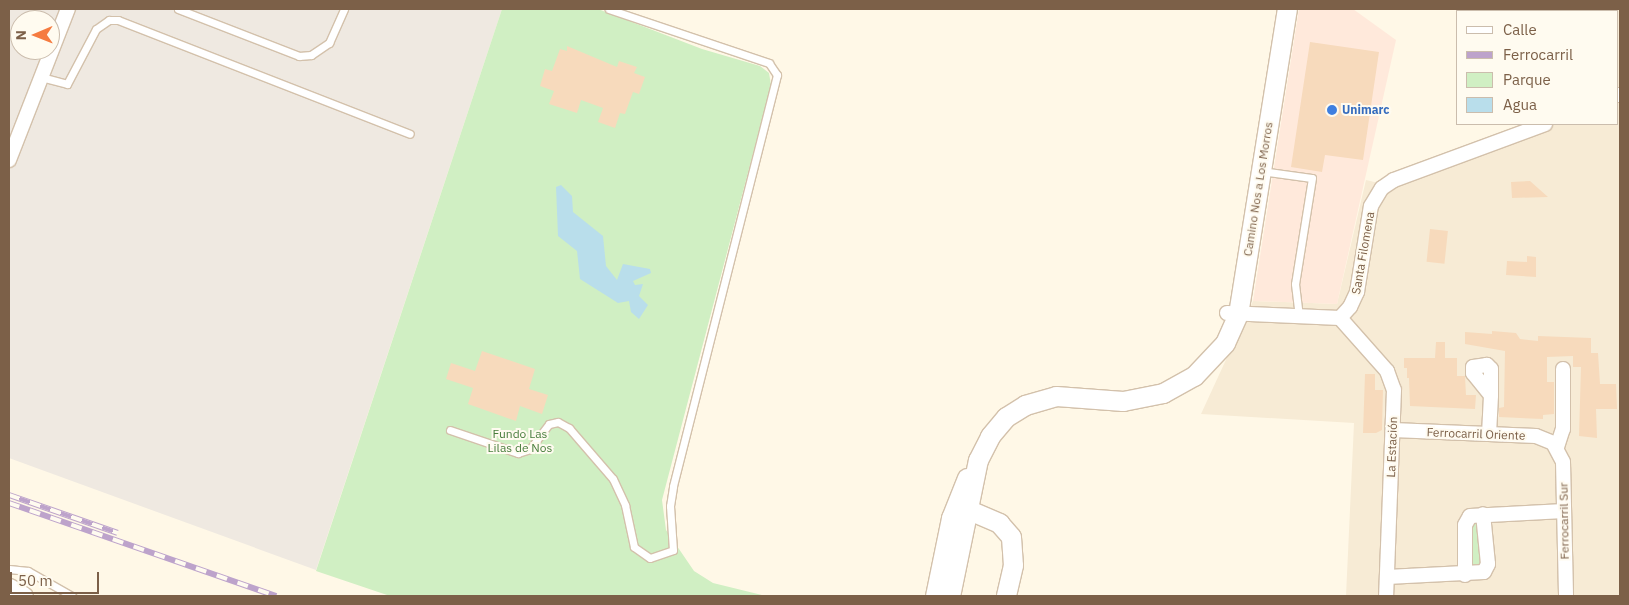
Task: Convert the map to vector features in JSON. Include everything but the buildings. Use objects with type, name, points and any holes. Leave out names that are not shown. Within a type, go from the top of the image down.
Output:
[{"type":"main road","name":"Camino Nos a Los Morros","points":[[1232,314],[1274,9]]},
{"type":"main road","name":"Camino Nos a Los Morros","points":[[950,596],[978,460],[998,426],[1025,405],[1063,395],[1123,401],[1149,398],[1181,384],[1208,361],[1232,314],[1261,171],[1287,9]]},
{"type":"main road","points":[[935,596],[956,505],[978,460]]},
{"type":"main road","points":[[969,510],[999,523],[1011,538],[1014,565],[1006,596]]},
{"type":"main road","points":[[9,588],[23,596]]},
{"type":"street","points":[[9,160],[68,9]]},
{"type":"street","name":"Santa Filomena","points":[[1340,318],[1350,308],[1357,292],[1372,206],[1382,188],[1394,180],[1542,125]]},
{"type":"street","points":[[1232,314],[1340,318]]},
{"type":"street","name":"La Estación","points":[[1340,318],[1390,376],[1394,390],[1386,596]]},
{"type":"street","points":[[1557,447],[1564,424],[1563,369]]},
{"type":"street","points":[[1488,434],[1491,395]]},
{"type":"street","name":"Ferrocarril Oriente","points":[[1393,430],[1536,436],[1550,440],[1557,447]]},
{"type":"street","name":"Ferrocarril Sur","points":[[1557,447],[1563,462],[1566,596]]},
{"type":"street","points":[[1465,575],[1465,521],[1472,515],[1564,511]]},
{"type":"street","points":[[1387,577],[1481,574],[1488,567],[1483,514]]},
{"type":"lane","points":[[178,9],[299,56],[310,55],[329,43],[344,9]]},
{"type":"lane","points":[[450,430],[525,452],[548,424],[558,422],[584,442],[613,479],[625,505],[634,547],[650,558],[673,550],[670,506],[672,486],[778,75],[769,63],[609,9]]},
{"type":"lane","points":[[41,77],[67,84],[96,29],[109,20],[118,20],[410,134]]},
{"type":"lane","points":[[1261,171],[1312,178],[1295,284],[1299,317]]},
{"type":"lane","points":[[9,569],[28,571],[72,596]]},
{"type":"shaded area","points":[[9,9],[502,9],[316,570],[9,458]]},
{"type":"shaded area","name":"Unimarc","points":[[1299,9],[1353,9],[1396,40],[1337,304],[1253,301]]},
{"type":"shaded area","points":[[1620,9],[1620,596],[1346,596],[1354,423],[1201,414],[1253,301],[1337,304],[1366,180],[1395,187],[1517,136],[1518,125],[1619,125],[1619,10],[1527,10]]},
{"type":"green space","name":"Fundo Las Lilas de Nos","points":[[502,9],[598,9],[702,49],[760,66],[769,73],[771,85],[662,500],[666,530],[694,571],[713,583],[766,596],[390,596],[316,571]]},
{"type":"green space","points":[[1475,519],[1485,563],[1473,570],[1470,561],[1470,524]]},
{"type":"water","points":[[561,185],[572,196],[573,212],[603,236],[606,266],[617,280],[623,264],[650,269],[651,273],[633,281],[635,285],[643,284],[639,296],[648,305],[639,319],[631,312],[629,301],[618,303],[580,279],[577,251],[558,236],[556,187]]},
{"type":"railway","points":[[9,495],[118,533]]},
{"type":"railway","points":[[9,503],[276,596]]},
{"type":"place","name":"Unimarc","points":[[1332,110]]}]
